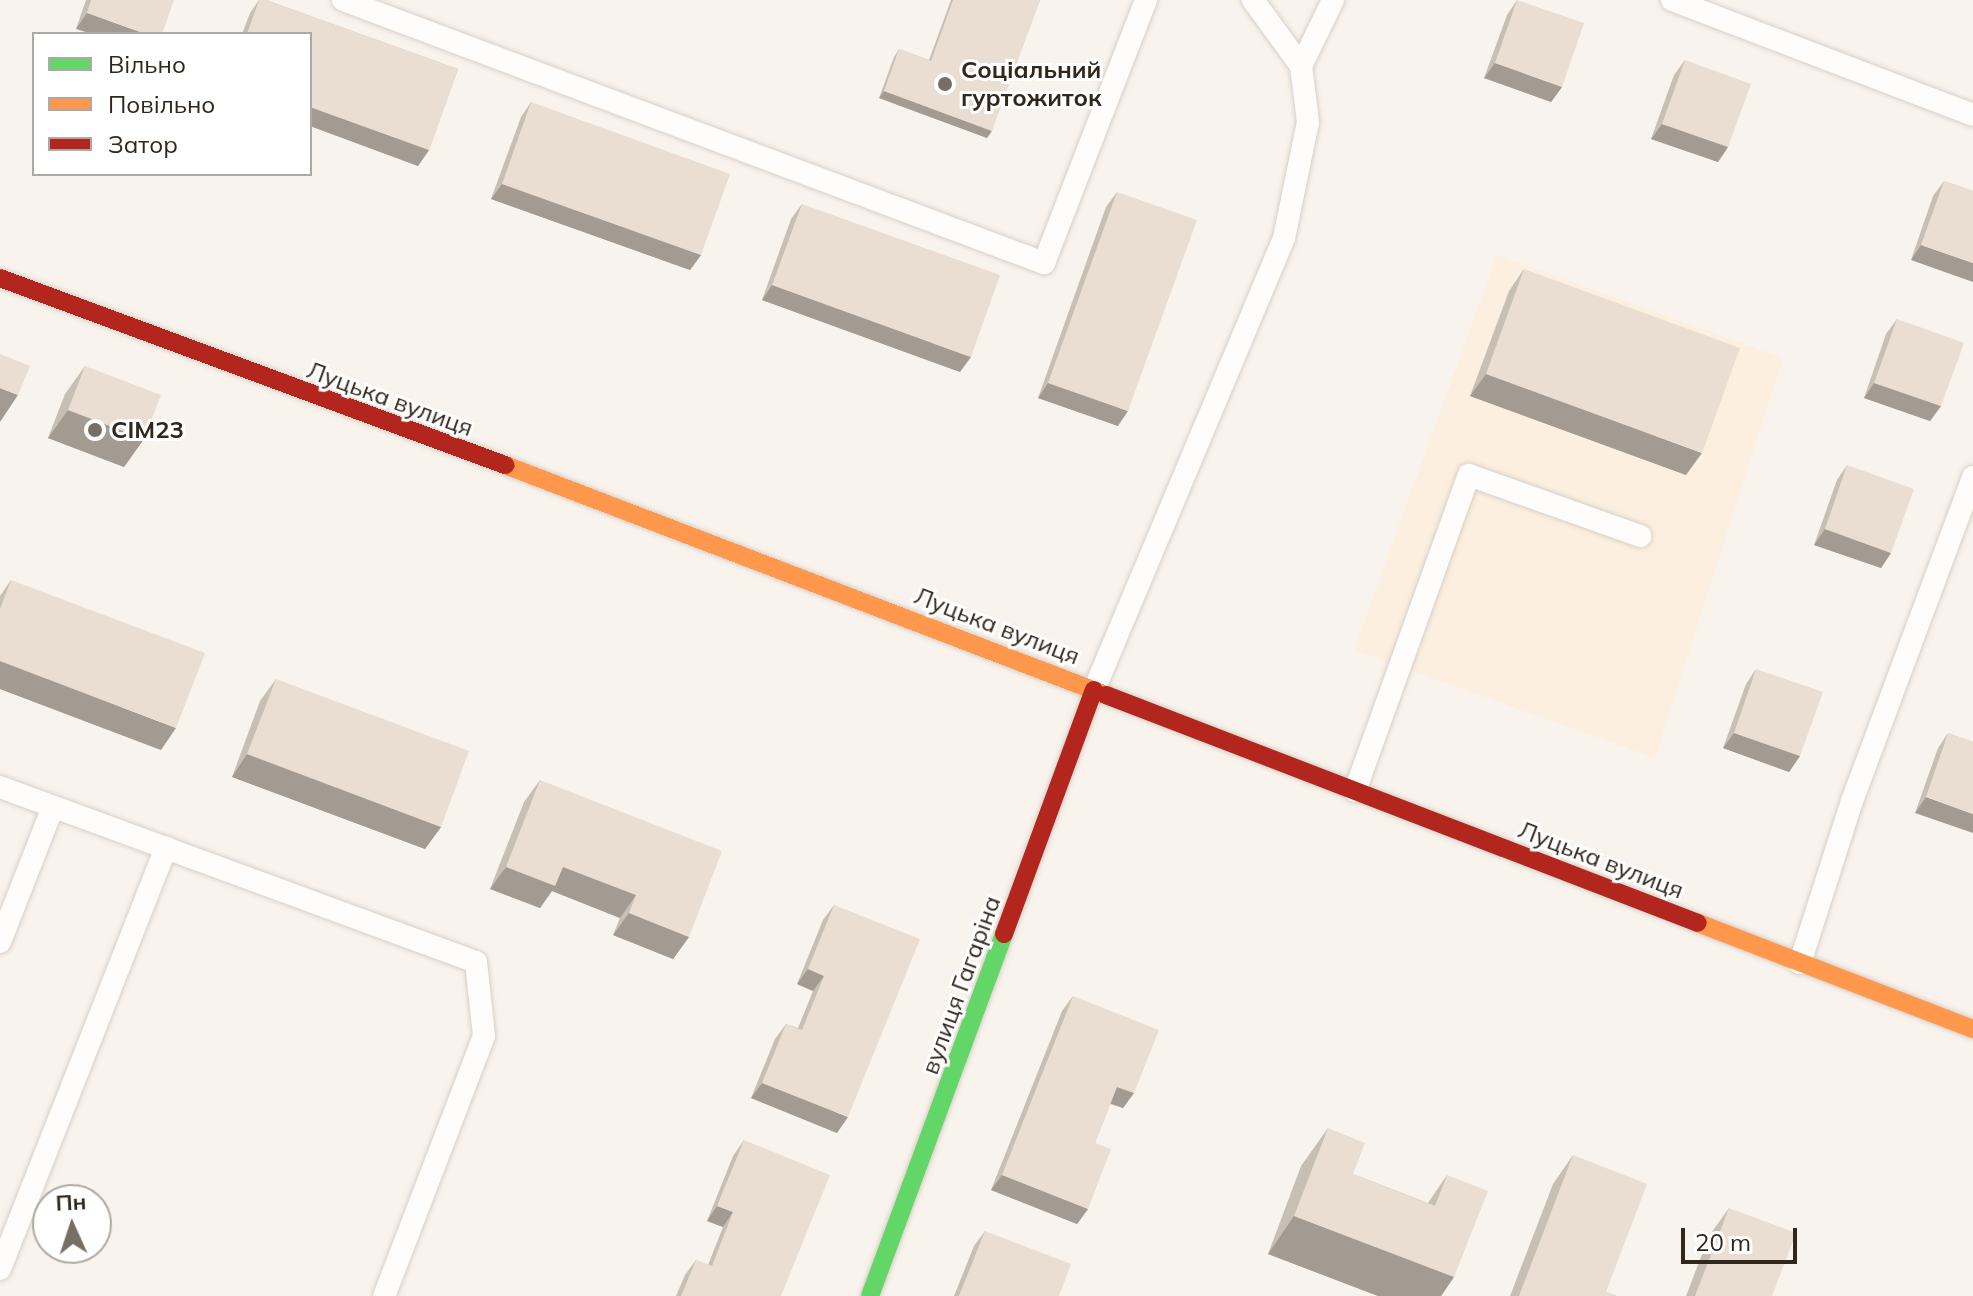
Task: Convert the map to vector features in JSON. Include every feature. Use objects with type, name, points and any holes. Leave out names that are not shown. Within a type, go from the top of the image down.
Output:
[{"type":"main road","name":"Луцька вулиця","points":[[0,278],[1094,690],[1973,1029]]},
{"type":"main road","name":"вулиця Гагаріна","points":[[870,1296],[1094,690]]},
{"type":"lane","points":[[343,0],[1044,263],[1146,0]]},
{"type":"lane","points":[[1094,690],[1284,238],[1308,122],[1301,66],[1253,0]]},
{"type":"lane","points":[[1301,66],[1333,0]]},
{"type":"lane","points":[[1672,0],[1973,115]]},
{"type":"lane","points":[[1355,791],[1469,475],[1640,536]]},
{"type":"lane","points":[[1800,963],[1852,801],[1973,477]]},
{"type":"lane","points":[[0,787],[476,962],[484,1036],[384,1296]]},
{"type":"lane","points":[[0,942],[53,807]]},
{"type":"lane","points":[[0,1269],[166,848]]},
{"type":"shaded area","points":[[1497,255],[1783,358],[1655,758],[1354,650]]},
{"type":"building","points":[[91,0],[174,0],[163,32],[140,32],[87,13]]},
{"type":"building","points":[[259,0],[266,0],[458,69],[429,150],[312,108],[312,32],[248,32]]},
{"type":"building","name":"Соціальний гуртожиток","points":[[953,0],[1040,0],[992,131],[884,91],[899,49],[931,61]]},
{"type":"building","points":[[1517,0],[1584,23],[1562,87],[1495,63]]},
{"type":"building","points":[[1685,60],[1751,84],[1728,147],[1662,124]]},
{"type":"building","points":[[531,102],[730,174],[701,255],[502,184]]},
{"type":"building","points":[[1944,181],[1973,191],[1973,263],[1921,245]]},
{"type":"building","points":[[1117,192],[1197,220],[1128,411],[1048,383]]},
{"type":"building","points":[[802,204],[1000,275],[971,357],[772,285]]},
{"type":"building","points":[[1524,269],[1740,348],[1702,453],[1486,374]]},
{"type":"building","points":[[1897,319],[1964,343],[1941,406],[1874,383]]},
{"type":"building","points":[[0,354],[30,366],[18,395],[0,388]]},
{"type":"building","points":[[85,366],[161,395],[144,439],[68,410]]},
{"type":"building","points":[[1847,465],[1914,489],[1891,553],[1825,529]]},
{"type":"building","points":[[11,580],[205,653],[176,728],[0,661],[0,609]]},
{"type":"building","points":[[1756,669],[1823,692],[1800,756],[1734,733]]},
{"type":"building","points":[[276,679],[469,751],[441,827],[247,754]]},
{"type":"building","points":[[1948,733],[1973,742],[1973,814],[1926,797]]},
{"type":"building","points":[[540,780],[722,851],[689,937],[629,913],[636,895],[563,867],[555,886],[506,867]]},
{"type":"building","points":[[834,905],[920,939],[848,1117],[762,1083],[786,1024],[802,1030],[824,976],[808,969]]},
{"type":"building","points":[[1073,996],[1159,1030],[1134,1093],[1117,1087],[1095,1143],[1111,1149],[1088,1209],[1002,1175]]},
{"type":"building","points":[[1328,1128],[1365,1143],[1353,1174],[1435,1206],[1447,1175],[1488,1191],[1454,1277],[1294,1216]]},
{"type":"building","points":[[744,1140],[830,1175],[781,1296],[681,1296],[696,1260],[712,1266],[733,1212],[717,1206]]},
{"type":"building","points":[[1573,1155],[1647,1184],[1606,1292],[1617,1296],[1519,1296]]},
{"type":"building","points":[[1729,1208],[1796,1233],[1772,1296],[1695,1296]]},
{"type":"building","points":[[985,1231],[1071,1264],[1059,1296],[959,1296]]},
{"type":"traffic: fast","points":[[870,1296],[1004,934]]},
{"type":"traffic: slow","points":[[505,465],[1106,695]]},
{"type":"traffic: slow","points":[[1698,923],[1973,1029]]},
{"type":"traffic: jam","points":[[0,278],[505,465]]},
{"type":"traffic: jam","points":[[1004,934],[1094,690]]},
{"type":"traffic: jam","points":[[1106,695],[1698,923]]},
{"type":"place","name":"Соціальний гуртожиток","points":[[945,84]]},
{"type":"place","name":"СІМ23","points":[[95,430]]}]
